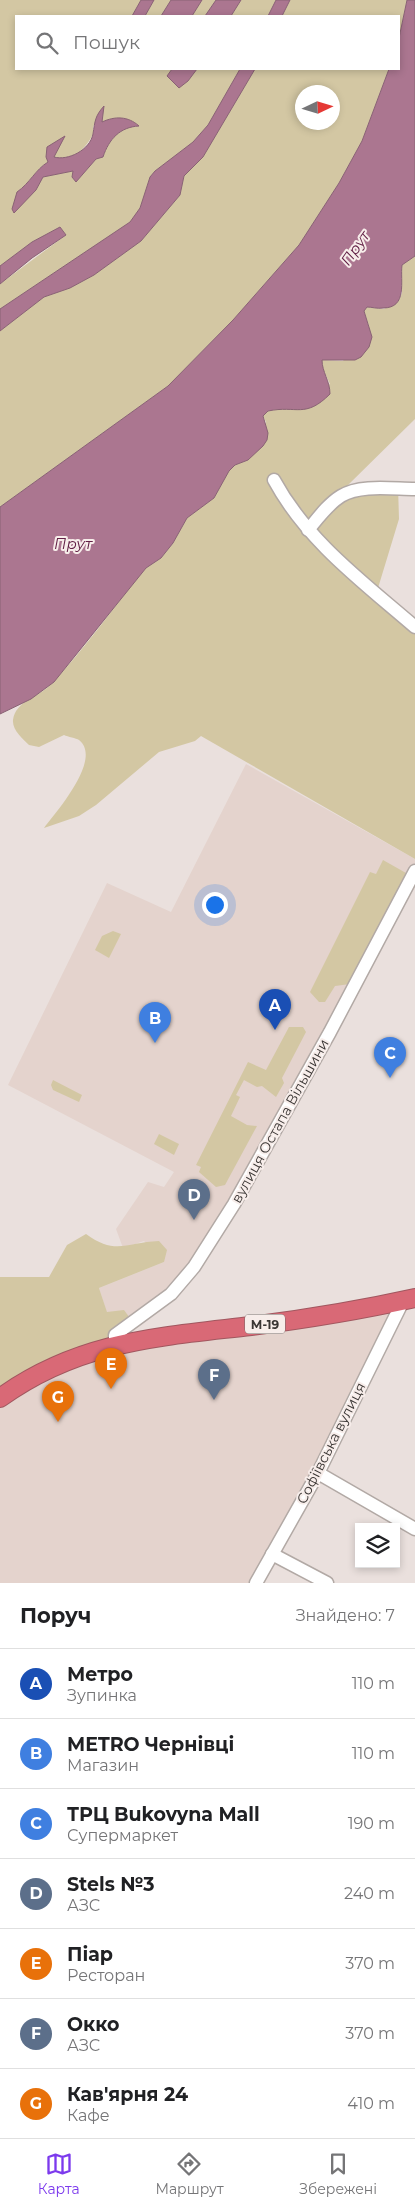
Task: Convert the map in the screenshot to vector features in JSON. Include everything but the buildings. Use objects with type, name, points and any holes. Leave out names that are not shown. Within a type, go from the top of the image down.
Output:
[{"type":"highway","name":"М-19","points":[[0,1398],[18,1385],[92,1350],[134,1340],[301,1320],[409,1299]]},
{"type":"street","points":[[274,480],[286,503],[323,547],[415,627]]},
{"type":"street","points":[[308,530],[325,509],[342,495],[360,490],[415,488]]},
{"type":"street","name":"вулиця Остапа Вільшини","points":[[115,1345],[115,1335],[171,1294],[199,1259],[234,1204],[330,1032],[415,871]]},
{"type":"street","name":"Софіївська вулиця","points":[[256,1583],[318,1473],[409,1299]]},
{"type":"street","points":[[318,1473],[415,1529]]},
{"type":"street","points":[[272,1554],[327,1583]]},
{"type":"shaded area","points":[[0,0],[141,0],[133,15],[15,15],[15,70],[171,70],[167,77],[188,81],[196,70],[239,70],[208,125],[193,142],[150,177],[140,208],[130,222],[0,309],[0,284],[66,235],[60,227],[32,242],[0,266]],"holes":[[[103,107],[102,122],[130,121],[138,126],[120,132],[108,145],[103,157],[96,159],[76,182],[72,177],[73,171],[43,177],[36,190],[17,192],[48,162],[47,147],[64,137],[53,157],[66,158],[72,156],[82,150],[90,140],[93,134],[93,127]]]},
{"type":"shaded area","points":[[154,0],[171,0],[162,15],[146,15]]},
{"type":"shaded area","points":[[202,0],[216,0],[206,15],[193,15]]},
{"type":"shaded area","points":[[241,0],[276,0],[268,15],[232,15]]},
{"type":"shaded area","points":[[290,0],[407,0],[400,33],[400,15],[282,15]]},
{"type":"shaded area","points":[[254,70],[389,70],[362,141],[339,183],[299,245],[233,320],[168,386],[0,507],[0,331],[44,297],[70,288],[94,275],[141,241],[180,195],[184,176],[203,157]]},
{"type":"shaded area","points":[[415,256],[415,419],[347,486],[398,486],[399,519],[378,588],[415,622],[415,859],[201,736],[195,741],[159,752],[96,805],[79,816],[44,828],[67,798],[82,772],[85,749],[79,740],[64,735],[39,747],[29,745],[18,734],[13,724],[18,708],[48,687],[61,673],[146,568],[161,558],[173,543],[187,518],[214,498],[229,471],[235,465],[248,460],[266,422],[263,416],[268,411],[330,384],[322,367],[322,360],[343,361],[369,326],[364,311],[367,307],[384,309],[399,300],[402,293],[402,265]]},
{"type":"shaded area","points":[[246,764],[415,859],[415,865],[323,1039],[194,1266],[132,1321],[107,1313],[99,1288],[164,1262],[144,1241],[123,1248],[116,1229],[148,1182],[164,1187],[174,1172],[8,1085],[107,883],[171,912]]},
{"type":"shaded area","points":[[383,860],[406,873],[350,984],[335,986],[325,1002],[319,1002],[310,992],[370,872],[376,874]]},
{"type":"shaded area","points":[[113,931],[121,934],[109,958],[95,950],[102,936]]},
{"type":"shaded area","points":[[289,1027],[303,1027],[306,1032],[282,1078],[284,1083],[276,1097],[262,1086],[257,1087],[244,1080],[236,1095],[240,1097],[231,1116],[247,1125],[257,1126],[225,1185],[216,1187],[199,1172],[201,1167],[196,1165],[248,1062],[266,1070]]},
{"type":"shaded area","points":[[53,1080],[82,1095],[79,1102],[53,1090],[51,1085]]},
{"type":"shaded area","points":[[159,1134],[179,1144],[174,1155],[154,1144]]},
{"type":"shaded area","points":[[86,1234],[96,1241],[114,1246],[159,1241],[167,1250],[164,1262],[99,1288],[107,1312],[124,1310],[132,1321],[92,1350],[0,1393],[0,1277],[49,1277],[67,1245]]},
{"type":"shaded area","points":[[406,1297],[258,1583],[0,1583],[0,1393],[92,1350]]},
{"type":"water","points":[[141,0],[154,0],[146,15],[133,15]]},
{"type":"water","points":[[171,0],[202,0],[193,15],[162,15]]},
{"type":"water","points":[[216,0],[241,0],[232,15],[206,15]]},
{"type":"water","points":[[276,0],[290,0],[282,15],[268,15]]},
{"type":"water","name":"Прут","points":[[407,0],[415,0],[415,256],[402,265],[402,286],[399,299],[391,307],[367,307],[364,311],[372,337],[369,347],[361,357],[355,360],[322,360],[330,394],[321,402],[307,409],[268,411],[263,416],[268,433],[267,440],[263,446],[248,460],[235,465],[229,471],[214,498],[187,518],[173,543],[161,558],[146,568],[54,682],[31,699],[0,714],[0,507],[168,386],[233,320],[299,245],[339,183],[362,141],[389,70],[400,70],[400,33]]},
{"type":"water","points":[[171,70],[196,70],[188,81],[179,88],[167,76]]},
{"type":"water","points":[[239,70],[254,70],[203,157],[184,176],[180,195],[141,241],[94,275],[70,288],[44,297],[0,331],[0,309],[130,222],[140,208],[150,177],[193,142],[208,125]]},
{"type":"water","points":[[104,106],[102,122],[121,118],[130,120],[139,126],[126,129],[116,135],[108,145],[103,157],[96,159],[76,182],[72,177],[73,171],[43,177],[36,190],[14,213],[12,209],[17,192],[48,162],[46,157],[47,147],[65,136],[54,157],[72,156],[78,153],[91,140],[96,119]]},
{"type":"water","points":[[60,227],[66,235],[32,258],[0,284],[0,266],[32,242]]},
{"type":"place","name":"Метро","points":[[275,1030]]},
{"type":"place","name":"METRO Чернівці","points":[[155,1043]]},
{"type":"place","name":"ТРЦ Bukovyna Mall","points":[[390,1078]]},
{"type":"place","name":"Stels №3","points":[[194,1220]]},
{"type":"place","name":"Піар","points":[[111,1389]]},
{"type":"place","name":"Окко","points":[[214,1400]]},
{"type":"place","name":"Кав'ярня 24","points":[[58,1422]]}]
